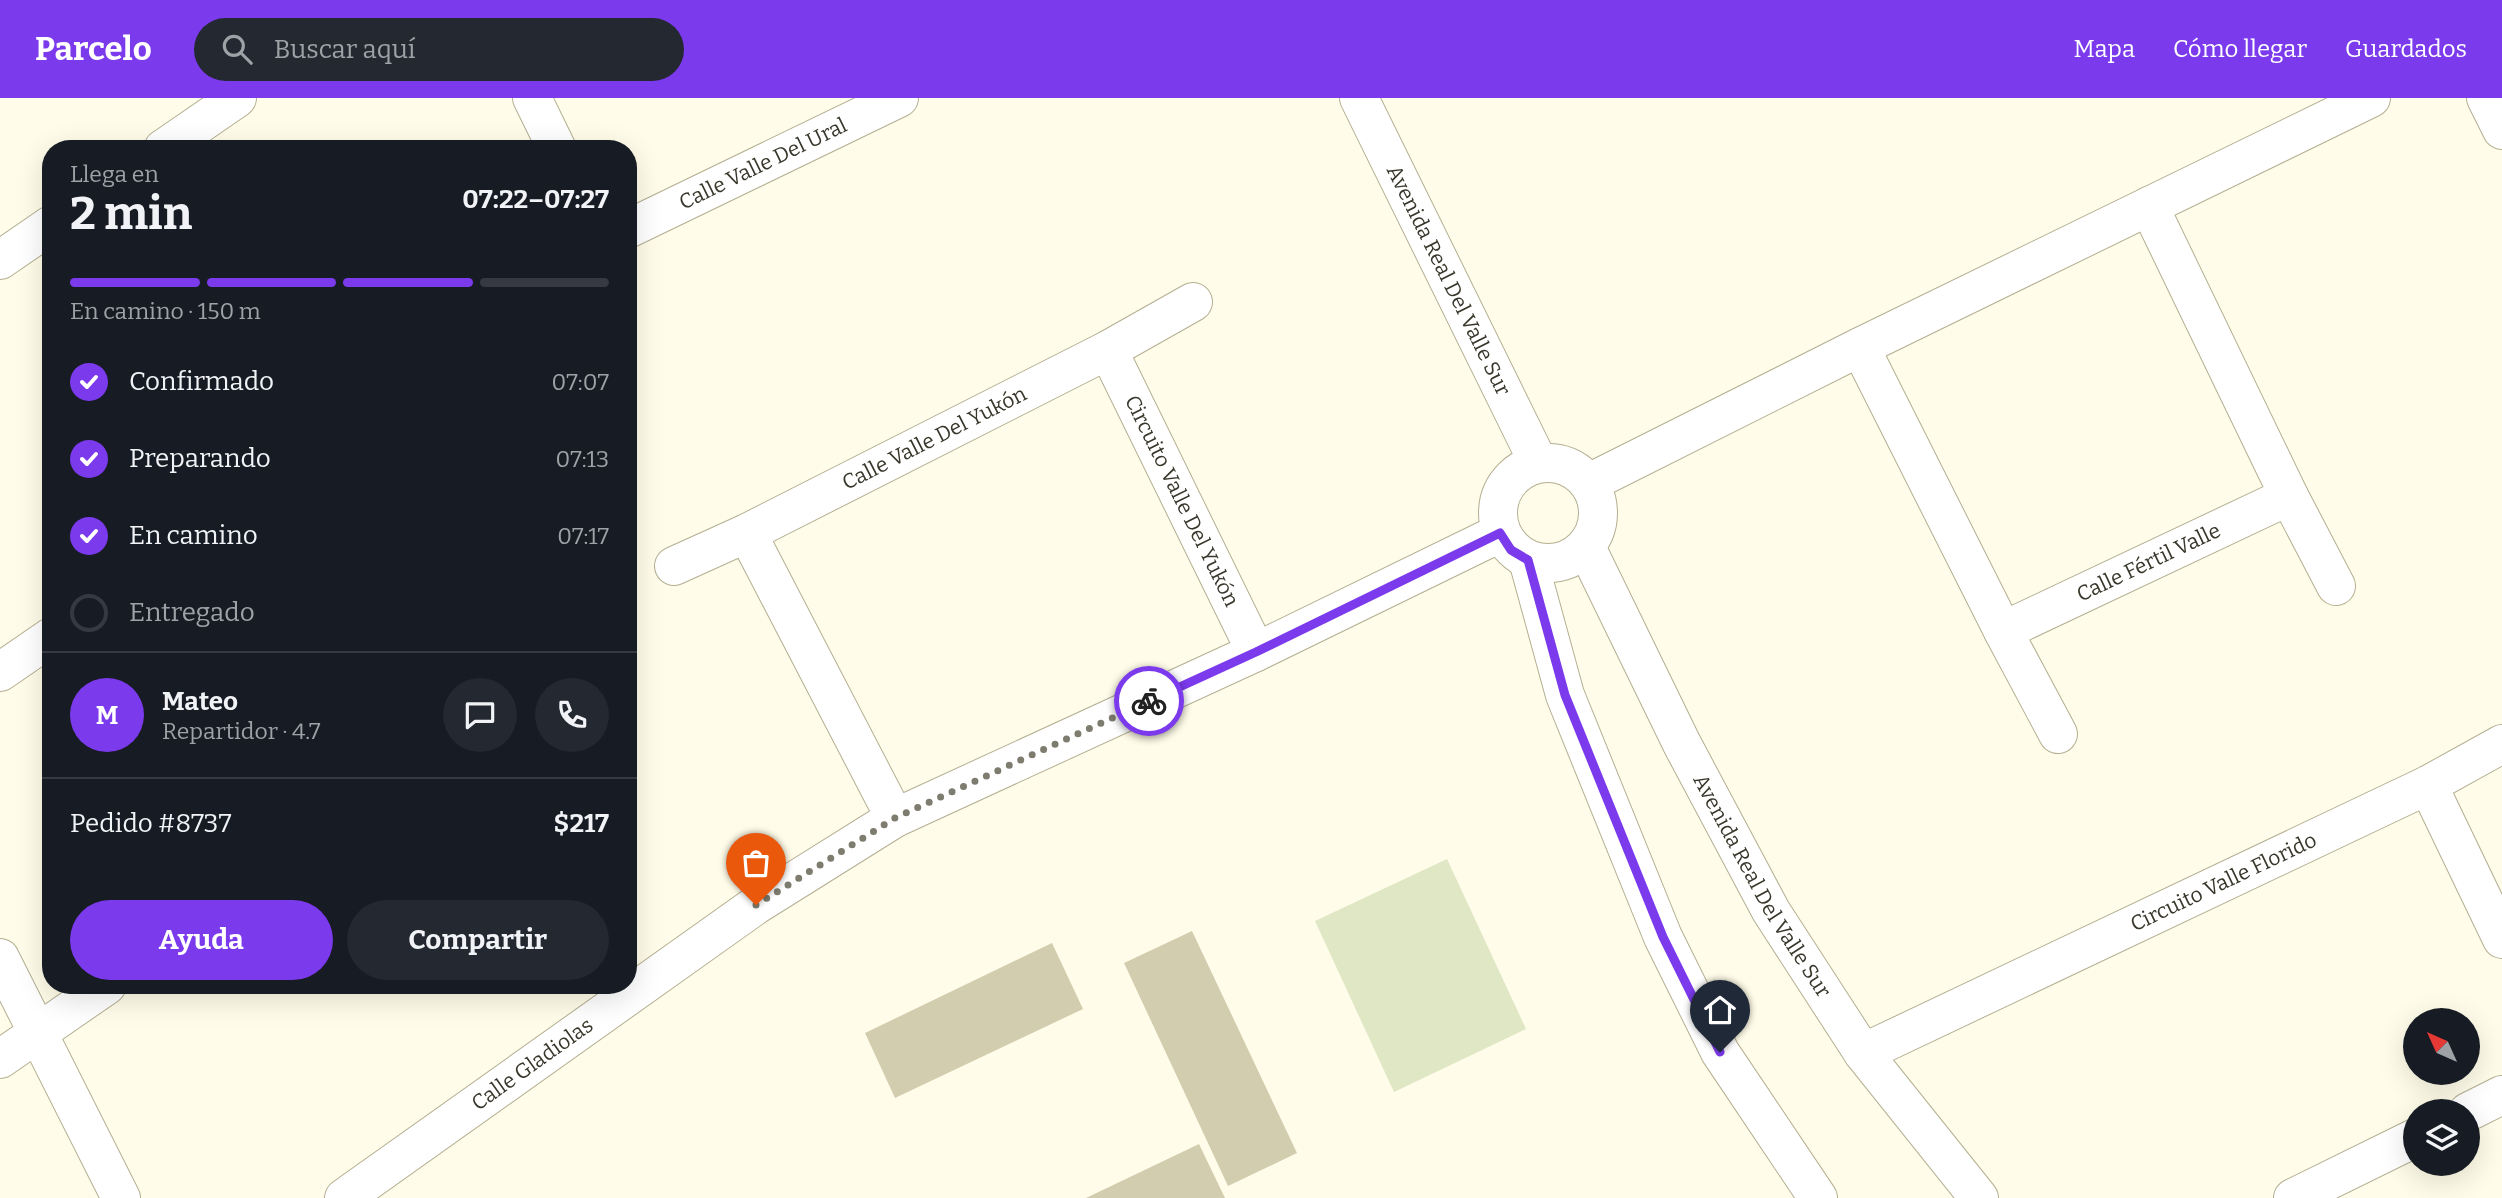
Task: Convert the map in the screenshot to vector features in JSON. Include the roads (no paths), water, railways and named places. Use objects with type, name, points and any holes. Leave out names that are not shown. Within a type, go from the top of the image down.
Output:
[{"type":"street","points":[[176,140],[237,98]]},
{"type":"street","points":[[532,98],[553,140]]},
{"type":"street","name":"Calle Valle Del Ural","points":[[637,225],[899,98]]},
{"type":"street","name":"Avenida Real Del Valle Sur","points":[[1359,98],[1538,462]]},
{"type":"street","points":[[1590,483],[1860,347],[2371,98]]},
{"type":"street","points":[[2486,98],[2502,130]]},
{"type":"street","points":[[2149,206],[2289,496],[2336,586]]},
{"type":"street","points":[[0,260],[42,231]]},
{"type":"street","name":"Calle Valle Del Yukón","points":[[674,566],[747,533],[1108,350],[1193,302]]},
{"type":"street","points":[[1860,347],[2058,734]]},
{"type":"street","name":"Circuito Valle Del Yukón","points":[[1108,350],[1256,652]]},
{"type":"street","points":[[1538,462],[1558,463],[1575,470],[1590,483],[1598,504],[1597,527],[1586,547],[1559,563],[1528,560],[1511,550],[1500,533],[1498,503],[1512,477],[1538,462]]},
{"type":"street","name":"Calle Fértil Valle","points":[[2003,631],[2289,496]]},
{"type":"street","points":[[747,533],[895,818]]},
{"type":"street","name":"Calle Gladiolas","points":[[637,990],[756,905],[895,818],[1256,652],[1500,533]]},
{"type":"street","name":"Avenida Real Del Valle Sur","points":[[1586,547],[1682,744],[1771,911],[1863,1053],[1979,1198]]},
{"type":"street","points":[[1528,560],[1565,695],[1663,937],[1720,1052],[1818,1198]]},
{"type":"street","points":[[0,672],[42,643]]},
{"type":"street","name":"Circuito Valle Florido","points":[[1863,1053],[2428,785],[2502,744]]},
{"type":"street","points":[[2428,785],[2502,939]]},
{"type":"street","points":[[0,958],[121,1198]]},
{"type":"street","points":[[0,1059],[94,994]]},
{"type":"street","name":"Calle Gladiolas","points":[[344,1198],[631,994]]},
{"type":"street","points":[[2480,1106],[2502,1096]]},
{"type":"street","points":[[2292,1198],[2403,1144]]}]
